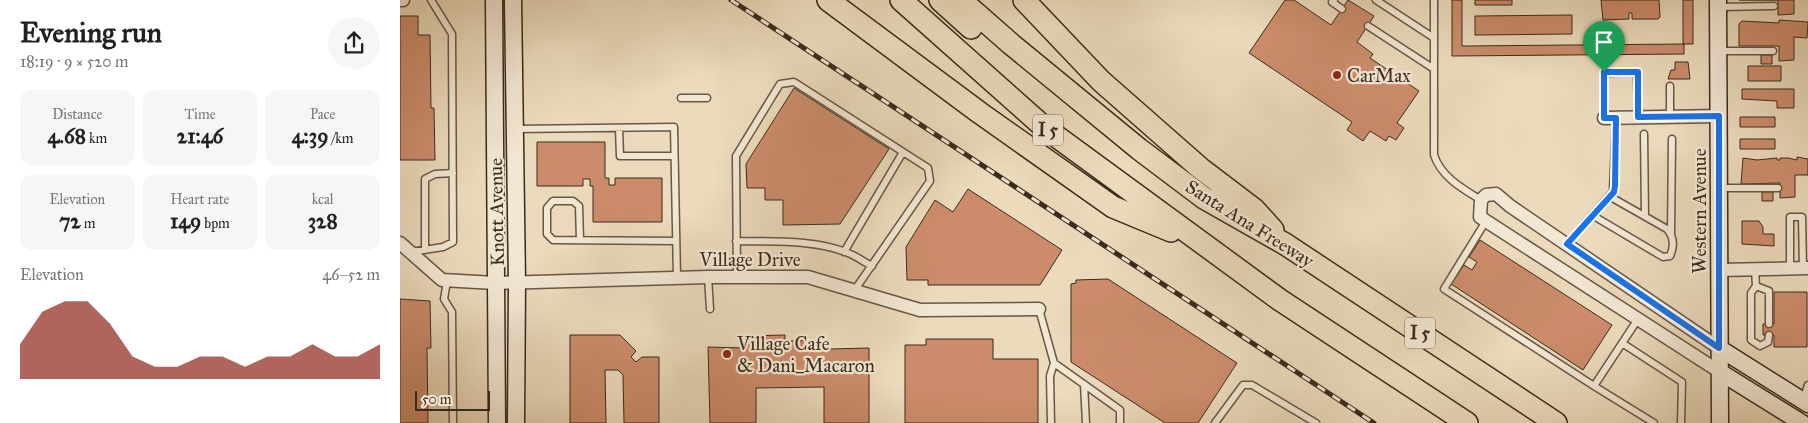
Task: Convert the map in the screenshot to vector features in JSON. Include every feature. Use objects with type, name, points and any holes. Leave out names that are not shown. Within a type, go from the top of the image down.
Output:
[{"type":"highway","points":[[828,0],[980,113],[1113,207],[1205,246]]},
{"type":"highway","name":"I 5","points":[[901,0],[1045,128],[1280,300],[1467,423]]},
{"type":"highway","points":[[940,0],[987,42],[1010,44]]},
{"type":"highway","name":"Santa Ana Freeway","points":[[961,0],[1010,44],[1139,149],[1204,198],[1285,244],[1556,423]]},
{"type":"highway","points":[[1024,0],[1101,81],[1200,168],[1254,209],[1285,244]]},
{"type":"main road","name":"Knott Avenue","points":[[494,0],[497,423]]},
{"type":"main road","name":"Knott Avenue","points":[[513,0],[517,282],[516,423]]},
{"type":"main road","name":"Western Avenue","points":[[1718,3],[1720,423]]},
{"type":"main road","points":[[1719,348],[1806,396]]},
{"type":"main road","points":[[1720,372],[1802,423]]},
{"type":"street","points":[[1610,118],[1719,116]]},
{"type":"street","points":[[1719,348],[1496,194],[1486,195],[1481,200],[1480,217],[1720,372]]},
{"type":"street","points":[[400,242],[442,280],[447,280]]},
{"type":"street","points":[[1719,270],[1800,268]]},
{"type":"street","name":"Village Drive","points":[[447,280],[495,283],[708,277],[808,277],[920,310],[1039,309]]},
{"type":"lane","points":[[411,252],[443,247],[453,242],[452,34],[432,0]]},
{"type":"lane","points":[[1334,0],[1332,2],[1342,9]]},
{"type":"lane","points":[[1376,0],[1434,38]]},
{"type":"lane","points":[[1434,0],[1434,155],[1437,164],[1444,174],[1481,200]]},
{"type":"lane","points":[[1718,3],[1774,6]]},
{"type":"lane","points":[[1368,26],[1434,69]]},
{"type":"lane","points":[[1718,51],[1773,51]]},
{"type":"lane","points":[[1567,244],[1610,196],[1615,186],[1610,118],[1604,72],[1638,72],[1638,117]]},
{"type":"lane","points":[[737,277],[736,156],[780,84],[794,82],[928,168],[930,181],[854,290]]},
{"type":"lane","points":[[1670,86],[1670,117]]},
{"type":"lane","points":[[681,98],[707,98]]},
{"type":"lane","points":[[619,128],[620,156],[674,156]]},
{"type":"lane","points":[[514,129],[674,128],[677,278]]},
{"type":"lane","points":[[1644,134],[1645,216]]},
{"type":"lane","points":[[1592,215],[1663,257],[1670,256],[1672,251],[1672,139]]},
{"type":"lane","points":[[844,252],[903,152]]},
{"type":"lane","points":[[425,250],[425,179],[435,174],[452,173]]},
{"type":"lane","points":[[1719,188],[1778,188]]},
{"type":"lane","points":[[1610,196],[1645,216],[1672,235]]},
{"type":"lane","points":[[580,240],[578,206],[573,202],[553,202],[547,208],[547,234],[553,240],[676,241]]},
{"type":"lane","points":[[1802,217],[1800,268],[1790,218],[1802,217]]},
{"type":"lane","points":[[1486,221],[1444,289],[1654,423]]},
{"type":"lane","points":[[736,241],[784,242],[844,252],[872,266]]},
{"type":"lane","points":[[1756,269],[1756,286],[1751,293],[1751,340],[1760,346],[1768,342],[1769,336]]},
{"type":"lane","points":[[708,277],[710,309]]},
{"type":"lane","points":[[447,280],[444,299],[452,312],[453,423]]},
{"type":"lane","points":[[1756,286],[1769,291],[1770,324]]},
{"type":"lane","points":[[1039,309],[1054,363],[1050,376],[1051,423]]},
{"type":"lane","points":[[1594,386],[1638,319]]},
{"type":"lane","points":[[1622,343],[1682,382],[1681,423]]},
{"type":"lane","points":[[1054,363],[1120,410],[1120,423]]},
{"type":"lane","points":[[1084,384],[1086,423]]},
{"type":"lane","points":[[1215,423],[1243,385],[1252,385],[1316,423]]},
{"type":"building","name":"CarMax","points":[[1285,0],[1294,0],[1331,25],[1348,0],[1374,16],[1357,42],[1373,54],[1370,58],[1419,91],[1397,123],[1404,128],[1396,140],[1389,136],[1386,141],[1370,131],[1363,141],[1347,130],[1352,122],[1249,53]]},
{"type":"building","points":[[1452,0],[1462,0],[1462,46],[1684,44],[1684,54],[1452,56]]},
{"type":"building","points":[[1475,0],[1512,0],[1512,5],[1475,5]]},
{"type":"building","points":[[1601,0],[1659,0],[1660,17],[1658,19],[1632,19],[1632,13],[1629,13],[1629,19],[1603,20]]},
{"type":"building","points":[[1683,0],[1693,0],[1693,44],[1683,44]]},
{"type":"building","points":[[1778,0],[1794,0],[1794,14],[1778,15]]},
{"type":"building","points":[[1572,15],[1572,34],[1475,35],[1475,16]]},
{"type":"building","points":[[400,16],[418,16],[418,35],[430,35],[431,108],[434,108],[435,160],[400,160]]},
{"type":"building","points":[[1779,20],[1808,22],[1807,38],[1794,37],[1794,60],[1779,61],[1779,46],[1739,46],[1739,24],[1742,21],[1779,23]]},
{"type":"building","points":[[1761,55],[1772,55],[1772,64],[1761,64]]},
{"type":"building","points":[[1675,62],[1688,62],[1690,79],[1668,79],[1671,70],[1675,70]]},
{"type":"building","points":[[1748,66],[1781,66],[1781,81],[1748,81]]},
{"type":"building","points":[[794,88],[889,149],[840,224],[783,225],[783,200],[765,200],[765,188],[747,188],[746,164]]},
{"type":"building","points":[[1742,89],[1794,89],[1794,108],[1777,108],[1777,101],[1742,99]]},
{"type":"building","points":[[1740,117],[1775,117],[1775,127],[1740,127]]},
{"type":"building","points":[[1740,139],[1775,139],[1775,149],[1740,149]]},
{"type":"building","points":[[537,142],[605,142],[605,178],[609,178],[609,185],[615,185],[615,178],[662,178],[662,222],[593,222],[593,186],[590,186],[590,179],[583,179],[583,186],[537,186]]},
{"type":"building","points":[[1797,157],[1808,159],[1808,175],[1795,175],[1795,197],[1780,198],[1780,183],[1741,184],[1743,158],[1757,160],[1777,158],[1777,160],[1780,160],[1780,158],[1788,158],[1797,160]]},
{"type":"building","points":[[968,189],[1062,250],[1040,285],[928,285],[928,280],[907,280],[906,247],[935,200],[953,212]]},
{"type":"building","points":[[1762,192],[1773,192],[1773,201],[1762,201]]},
{"type":"building","points":[[1742,221],[1759,221],[1763,227],[1763,234],[1774,234],[1774,246],[1742,244]]},
{"type":"building","points":[[1480,240],[1612,325],[1583,370],[1451,284],[1464,265],[1472,270],[1477,262],[1469,257]]},
{"type":"building","points":[[1108,279],[1237,363],[1198,423],[1165,423],[1071,362],[1071,284],[1076,283],[1076,280]]},
{"type":"building","points":[[1774,292],[1807,292],[1807,347],[1774,347],[1774,335],[1763,335],[1763,324],[1774,324]]},
{"type":"building","points":[[400,299],[430,301],[431,348],[427,348],[428,423],[400,423]]},
{"type":"building","points":[[570,335],[620,335],[636,351],[631,357],[636,362],[642,357],[659,357],[659,423],[624,423],[623,375],[618,370],[605,370],[606,423],[570,423]]},
{"type":"building","points":[[785,335],[785,346],[790,345],[790,341],[829,340],[829,349],[869,348],[869,423],[824,423],[824,387],[756,388],[756,423],[710,423],[708,347],[746,348],[746,336]]},
{"type":"building","points":[[926,339],[993,339],[993,359],[1038,359],[1038,423],[905,423],[905,345],[926,345]]},
{"type":"railway","points":[[731,0],[1374,423]]},
{"type":"place","name":"CarMax","points":[[1337,75]]},
{"type":"place","name":"Village Cafe & Dani_Macaron","points":[[727,354]]},
{"type":"route","points":[[1604,72],[1638,72],[1638,117],[1719,116],[1719,348],[1567,244],[1614,192],[1616,118],[1604,118],[1604,72]]}]
